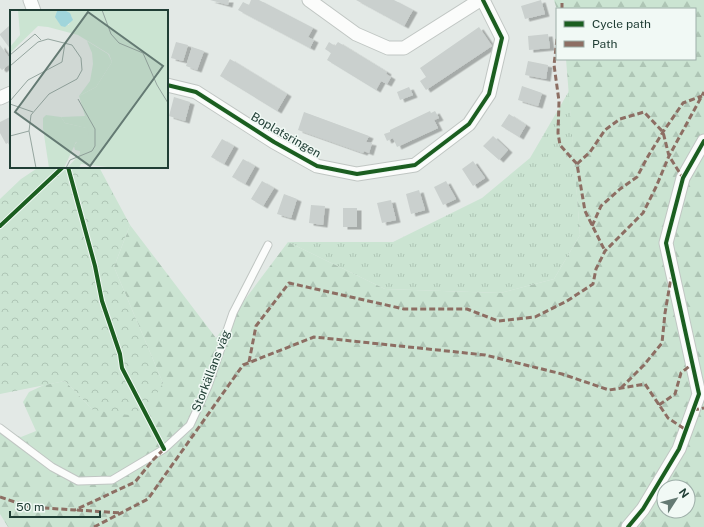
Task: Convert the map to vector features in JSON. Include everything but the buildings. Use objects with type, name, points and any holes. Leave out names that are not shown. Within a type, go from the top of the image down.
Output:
[{"type":"street","points":[[30,0],[34,10]]},
{"type":"street","points":[[310,0],[356,34],[388,48],[404,48],[480,0]]},
{"type":"street","name":"Boplatsringen","points":[[168,85],[196,92],[274,142],[318,166],[357,174],[415,165],[469,124],[489,94],[502,38],[483,0]]},
{"type":"street","points":[[0,98],[10,93]]},
{"type":"street","points":[[628,527],[643,509],[679,449],[699,394],[666,243],[683,178],[704,141]]},
{"type":"lane","name":"Storkällans väg","points":[[0,428],[52,467],[78,481],[112,480],[164,449],[190,425],[208,386],[233,313],[268,245]]},
{"type":"green space","points":[[554,0],[704,0],[704,527],[8,527],[0,514],[0,431],[21,437],[36,431],[23,402],[29,392],[44,385],[65,381],[93,410],[163,383],[114,267],[130,225],[216,338],[288,242],[385,289],[500,293],[554,279],[580,235],[566,60],[696,60],[696,8],[556,8]]},
{"type":"green space","points":[[569,91],[580,235],[554,279],[500,293],[385,289],[288,242],[393,242],[482,198],[530,158]]},
{"type":"green space","points":[[38,168],[100,168],[130,225],[114,267],[163,383],[143,417],[93,410],[65,381],[0,394],[0,199],[21,179]]},
{"type":"marked path","points":[[562,0],[562,8]]},
{"type":"marked path","points":[[556,48],[554,65],[559,101],[558,133],[560,145],[577,164],[585,211],[605,251]]},
{"type":"marked path","points":[[249,362],[256,326],[289,283],[404,309],[467,309],[498,321],[535,317],[567,301],[593,284],[596,269],[605,251],[643,213],[669,156],[704,92]]},
{"type":"marked path","points":[[592,226],[601,206],[620,189],[637,177],[663,132],[683,103],[702,96]]},
{"type":"marked path","points":[[577,164],[590,152],[605,130],[620,119],[644,112],[663,132],[669,156],[683,178]]},
{"type":"marked path","points":[[621,388],[644,365],[662,343],[671,278]]},
{"type":"marked path","points":[[94,527],[148,499],[243,365],[314,337],[485,355],[562,374],[609,390],[645,384],[668,418],[686,430]]},
{"type":"marked path","points":[[659,405],[675,394],[681,373],[692,364]]},
{"type":"marked path","points":[[693,410],[704,408]]},
{"type":"marked path","points":[[0,497],[30,507],[75,510],[135,482],[164,449]]},
{"type":"marked path","points":[[77,510],[121,513]]},
{"type":"cycle path","points":[[168,85],[196,92],[274,142],[317,166],[357,174],[415,165],[469,124],[489,94],[502,38],[483,0]]},
{"type":"cycle path","points":[[628,527],[643,509],[679,449],[699,394],[666,243],[683,178],[704,141]]},
{"type":"cycle path","points":[[0,226],[62,168]]},
{"type":"cycle path","points":[[68,168],[95,266],[102,301],[120,354],[122,368],[164,449]]}]
